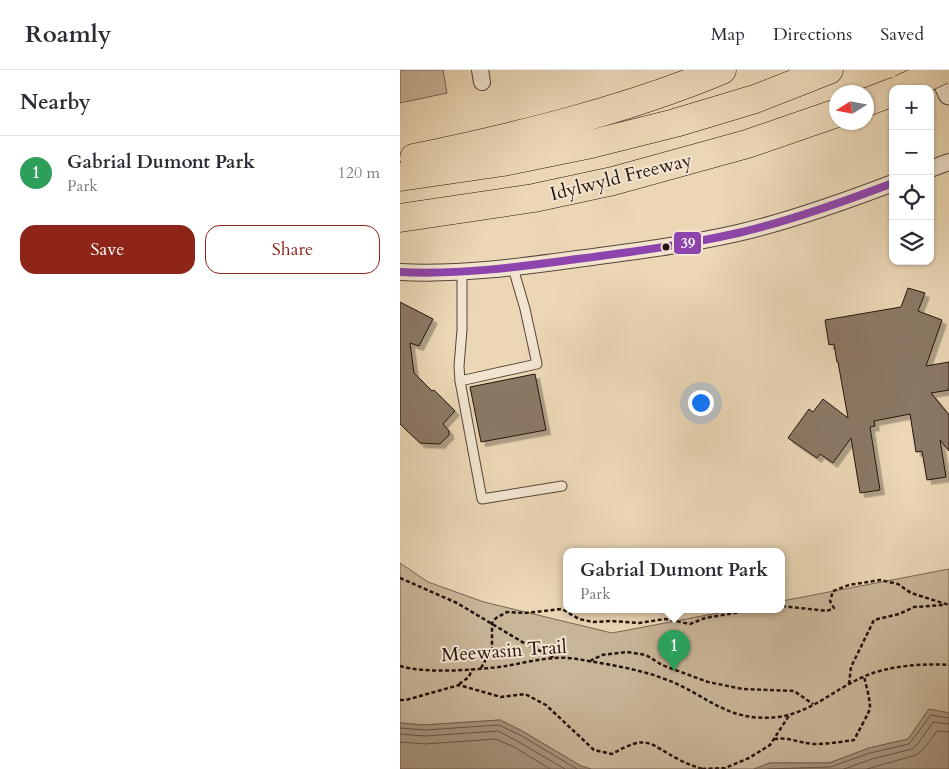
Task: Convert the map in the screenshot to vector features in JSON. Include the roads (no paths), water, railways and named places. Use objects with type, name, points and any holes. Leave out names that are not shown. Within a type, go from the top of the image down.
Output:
[{"type":"highway","points":[[400,160],[506,138],[594,116],[691,83],[722,70]]},
{"type":"highway","name":"Idylwyld Freeway","points":[[400,177],[503,162],[591,144],[675,123],[755,99],[829,70]]},
{"type":"highway","points":[[910,85],[942,70]]},
{"type":"highway","points":[[874,99],[889,93]]},
{"type":"highway","name":"Idylwyld Freeway","points":[[400,218],[534,198],[613,181],[747,144],[829,115]]},
{"type":"street","points":[[938,70],[949,94]]},
{"type":"street","points":[[934,168],[949,162]]},
{"type":"street","points":[[400,272],[420,273],[513,268],[670,246],[739,232],[843,202],[889,185]]},
{"type":"lane","points":[[460,381],[537,364],[525,309],[513,268]]},
{"type":"lane","points":[[462,271],[460,381],[482,499],[562,486]]},
{"type":"water","points":[[929,709],[949,713],[949,769],[754,769],[770,763],[829,763],[869,748],[908,739]]},
{"type":"water","points":[[500,720],[581,766],[591,769],[400,769],[400,723],[424,725]]},
{"type":"place","name":"Gabrial Dumont Park","points":[[674,671]]}]
